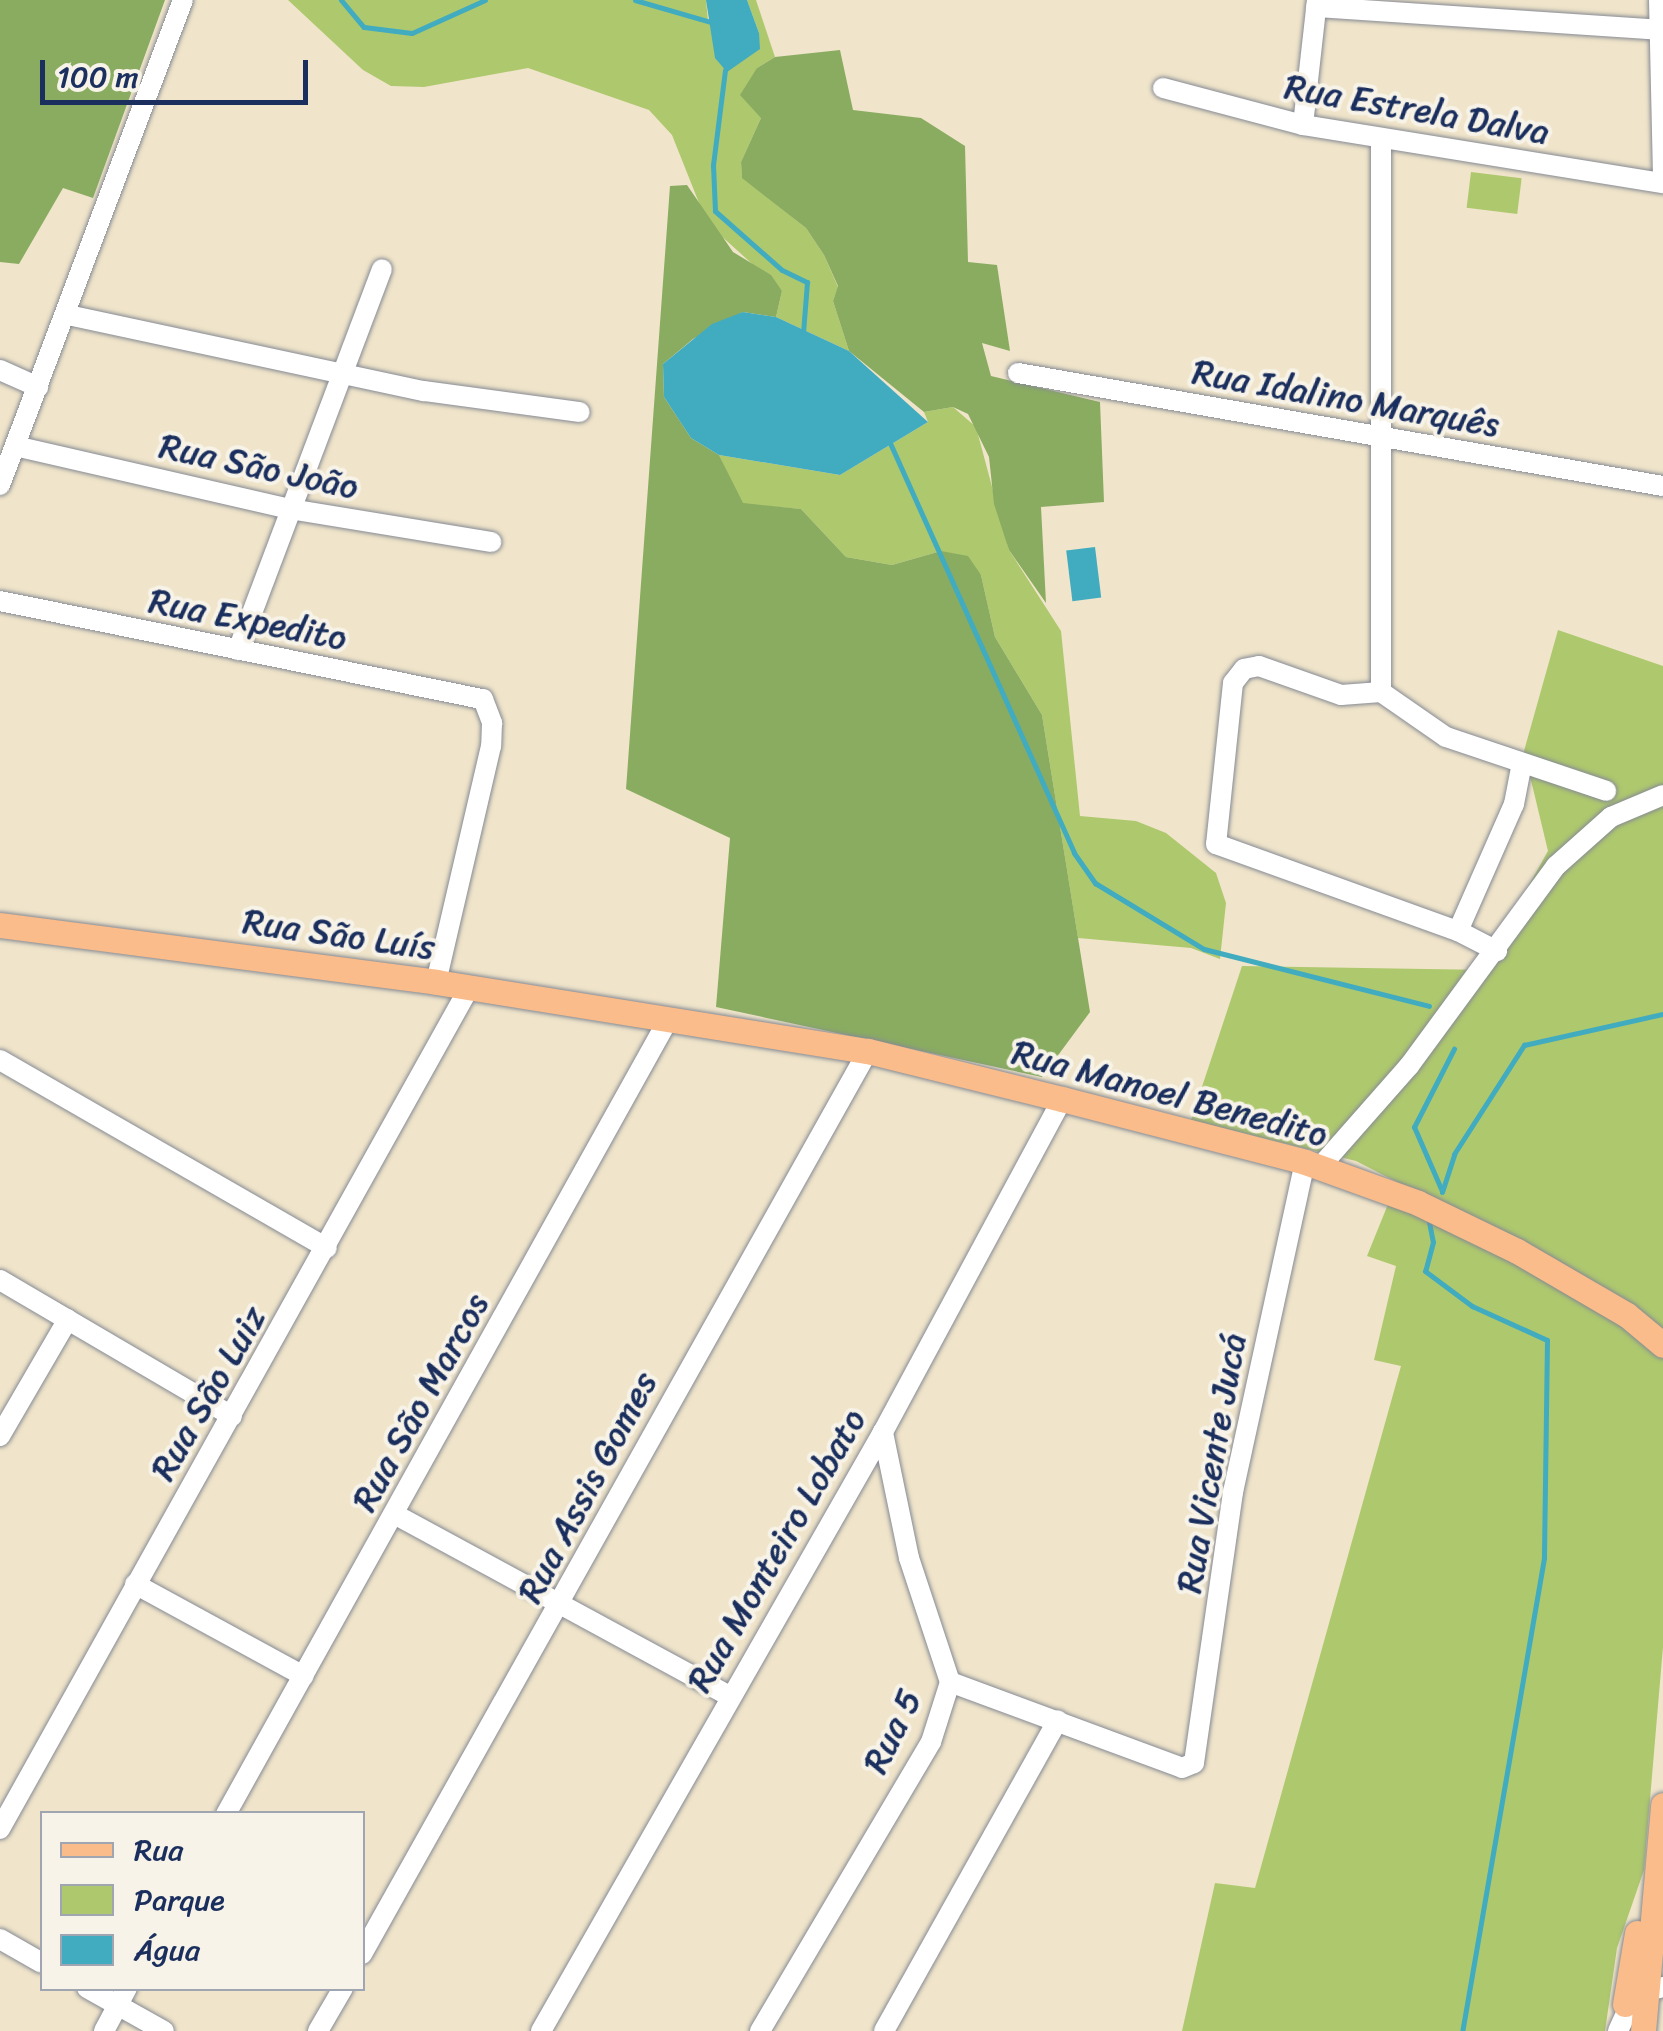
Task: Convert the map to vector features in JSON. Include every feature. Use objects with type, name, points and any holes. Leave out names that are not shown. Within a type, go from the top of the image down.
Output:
[{"type":"main road","name":"Rua São Luís","points":[[0,925],[436,982],[668,1020]]},
{"type":"main road","name":"Rua Manoel Benedito","points":[[668,1020],[868,1051],[1313,1164],[1462,1222],[1627,1315],[1662,1326]]},
{"type":"main road","points":[[1642,2031],[1655,1988],[1656,1871],[1663,1805]]},
{"type":"main road","points":[[1626,2004],[1636,1936],[1656,1871]]},
{"type":"street","points":[[0,485],[68,315],[183,0]]},
{"type":"street","points":[[1659,0],[1663,179]]},
{"type":"street","points":[[1303,125],[1317,4],[1512,10],[1660,30]]},
{"type":"street","name":"Rua Estrela Dalva","points":[[1162,88],[1303,125],[1381,140],[1663,179]]},
{"type":"street","points":[[1381,140],[1381,692]]},
{"type":"street","points":[[238,650],[382,269]]},
{"type":"street","points":[[68,315],[342,374],[580,412]]},
{"type":"street","points":[[0,370],[38,388]]},
{"type":"street","name":"Rua Idalino Marquês","points":[[1018,373],[1663,486]]},
{"type":"street","name":"Rua São João","points":[[15,446],[290,510],[491,542]]},
{"type":"street","name":"Rua Expedito","points":[[0,601],[483,699],[490,746],[436,982]]},
{"type":"street","points":[[1497,951],[1458,931],[1216,844],[1233,682],[1244,669],[1258,666],[1341,694],[1381,692],[1446,736],[1606,791]]},
{"type":"street","points":[[1458,931],[1514,804],[1522,763]]},
{"type":"street","points":[[1313,1164],[1497,951],[1556,866],[1611,816],[1663,795]]},
{"type":"street","name":"Rua São Luiz","points":[[0,1830],[470,988]]},
{"type":"street","name":"Rua São Marcos","points":[[228,1811],[396,1515],[668,1020]]},
{"type":"street","name":"Rua Assis Gomes","points":[[365,1949],[560,1608],[868,1051]]},
{"type":"street","points":[[0,1060],[328,1248]]},
{"type":"street","name":"Rua Monteiro Lobato","points":[[541,2031],[727,1695],[883,1432],[1062,1099]]},
{"type":"street","name":"Rua Vicente Jucá","points":[[1058,1720],[1182,1768],[1194,1763],[1233,1492],[1313,1164]]},
{"type":"street","points":[[0,1280],[232,1416]]},
{"type":"street","points":[[0,1436],[68,1320]]},
{"type":"street","name":"Rua 5","points":[[760,2031],[931,1742],[950,1682],[913,1576],[883,1432]]},
{"type":"street","points":[[396,1515],[560,1608],[727,1695]]},
{"type":"street","points":[[135,1584],[304,1676]]},
{"type":"street","points":[[884,2031],[1058,1720],[950,1682]]},
{"type":"street","points":[[0,1939],[40,1962]]},
{"type":"street","points":[[1618,2031],[1626,2004],[1655,1988]]},
{"type":"street","points":[[318,2031],[341,1991]]},
{"type":"street","points":[[104,2031],[123,1997],[164,2031]]},
{"type":"green space","points":[[0,0],[165,0],[93,198],[63,188],[19,264],[0,262]]},
{"type":"green space","points":[[288,0],[706,0],[708,21],[759,33],[747,0],[756,0],[775,57],[757,68],[761,118],[741,162],[742,177],[806,228],[824,255],[838,287],[833,301],[849,351],[776,317],[782,291],[707,223],[672,135],[649,110],[528,68],[424,87],[391,86],[363,70]]},
{"type":"green space","points":[[840,50],[853,110],[921,118],[965,146],[968,262],[997,265],[1010,351],[982,343],[991,376],[1100,402],[1104,502],[1041,507],[1046,603],[1009,550],[994,504],[989,457],[968,414],[953,407],[924,412],[849,351],[833,301],[838,286],[824,255],[806,228],[742,178],[741,162],[761,118],[740,95],[757,68],[775,57]]},
{"type":"green space","points":[[1471,172],[1522,178],[1517,214],[1467,208]]},
{"type":"green space","points":[[687,185],[733,252],[771,275],[782,291],[776,317],[743,312],[693,339],[663,364],[664,397],[691,438],[719,455],[743,503],[801,509],[846,557],[892,565],[941,551],[968,556],[981,575],[995,637],[1042,715],[1090,1012],[1042,1077],[716,1007],[730,838],[626,789],[670,186]]},
{"type":"green space","points":[[953,407],[976,427],[1009,550],[1061,631],[1080,816],[1136,821],[1166,833],[1216,873],[1226,903],[1220,959],[1191,948],[1078,938],[1042,715],[995,637],[981,575],[941,551],[892,565],[846,557],[801,509],[742,504],[719,455],[840,475],[928,422],[924,412]]},
{"type":"green space","points":[[1558,630],[1663,666],[1663,1647],[1644,1870],[1617,1948],[1605,2031],[1182,2031],[1215,1883],[1255,1888],[1401,1366],[1374,1360],[1396,1266],[1367,1256],[1397,1182],[1356,1161],[1191,1120],[1242,966],[1489,970],[1498,940],[1548,851],[1524,751]]},
{"type":"water","points":[[706,0],[747,0],[759,33],[760,49],[727,72],[715,58]]},
{"type":"water","points":[[743,312],[776,317],[849,351],[928,422],[840,475],[719,455],[691,438],[664,397],[663,364],[712,324]]},
{"type":"water","points":[[1095,547],[1101,598],[1072,601],[1066,551]]},
{"type":"waterway","points":[[341,0],[364,27],[412,33],[485,0]]},
{"type":"waterway","points":[[635,0],[714,23]]},
{"type":"waterway","points":[[725,70],[713,165],[715,211],[782,270],[807,282],[803,333]]},
{"type":"waterway","points":[[890,443],[1074,853],[1095,883],[1204,949],[1429,1006]]},
{"type":"waterway","points":[[1442,1192],[1454,1154],[1524,1045],[1663,1014]]},
{"type":"waterway","points":[[1442,1191],[1414,1127],[1454,1049]]},
{"type":"waterway","points":[[1429,1222],[1433,1242],[1425,1271],[1472,1306],[1547,1340],[1544,1558],[1462,2031]]}]
